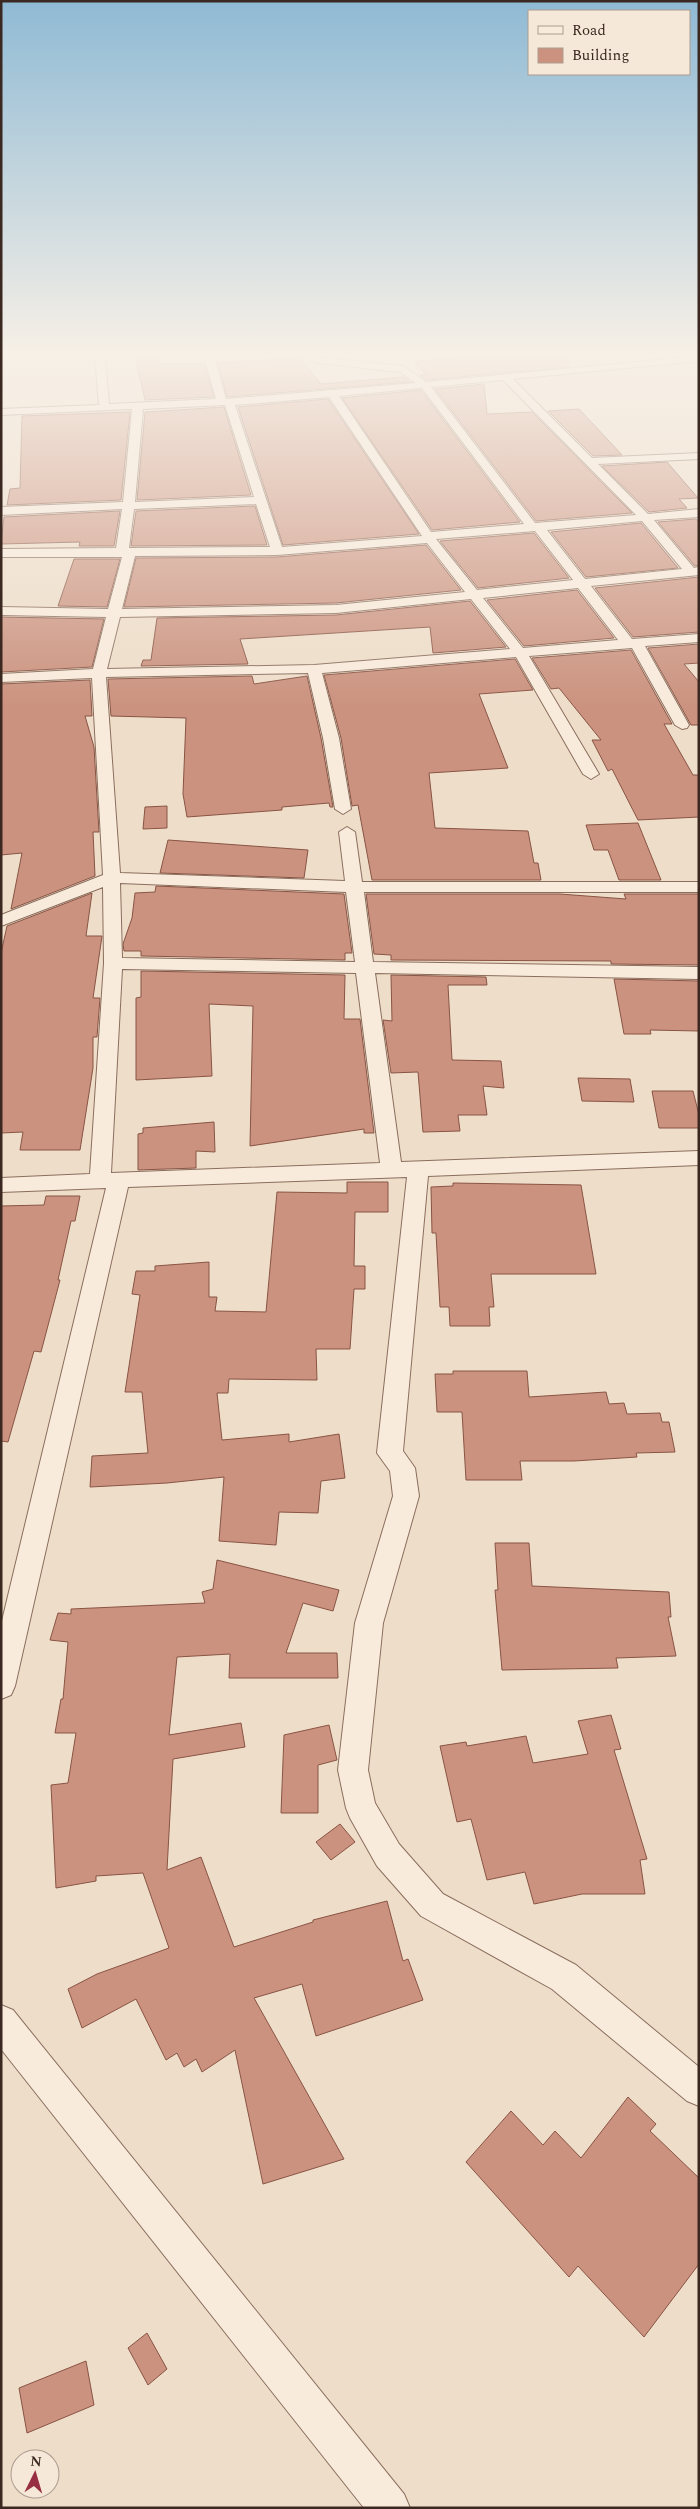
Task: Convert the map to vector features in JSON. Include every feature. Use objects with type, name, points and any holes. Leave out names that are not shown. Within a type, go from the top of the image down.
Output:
[{"type":"street","points":[[1,1686],[110,1181],[113,963],[111,848],[99,672],[114,613],[125,553],[133,473]]},
{"type":"street","points":[[250,473],[277,551]]},
{"type":"street","points":[[384,473],[429,537],[520,654],[591,774]]},
{"type":"street","points":[[493,473],[535,527],[633,644],[682,725]]},
{"type":"street","points":[[601,473],[697,571]]},
{"type":"street","points":[[1,511],[259,500]]},
{"type":"street","points":[[1,554],[277,551],[699,512]]},
{"type":"street","points":[[1,611],[114,613],[336,609],[697,571]]},
{"type":"street","points":[[1,678],[99,672],[314,669],[520,654],[699,638]]},
{"type":"street","points":[[314,669],[331,738],[343,809]]},
{"type":"street","points":[[347,832],[364,966],[404,1169],[390,1453],[402,1468],[406,1496],[370,1623],[353,1770],[361,1808],[388,1855],[432,1905],[564,1977],[699,2090]]},
{"type":"street","points":[[2,921],[110,874],[354,887],[699,887]]},
{"type":"street","points":[[113,963],[699,973]]},
{"type":"street","points":[[1,1185],[699,1158]]},
{"type":"street","points":[[1,2022],[390,2508]]},
{"type":"building","points":[[20,473],[124,473],[121,500],[7,505],[10,489],[20,488]]},
{"type":"building","points":[[139,473],[244,473],[251,495],[137,500]]},
{"type":"building","points":[[260,473],[378,473],[419,534],[283,545]]},
{"type":"building","points":[[393,473],[483,473],[520,522],[432,530]]},
{"type":"building","points":[[499,473],[592,473],[632,513],[536,521]]},
{"type":"building","points":[[609,473],[677,473],[698,498],[679,499],[687,508],[649,512]]},
{"type":"building","points":[[255,506],[267,545],[131,546],[136,511]]},
{"type":"building","points":[[120,511],[114,546],[79,546],[80,542],[1,544],[4,517]]},
{"type":"building","points":[[696,519],[699,522],[699,565],[695,566],[658,522]]},
{"type":"building","points":[[641,523],[678,568],[586,577],[551,532]]},
{"type":"building","points":[[534,533],[569,578],[478,588],[440,541]]},
{"type":"building","points":[[426,545],[461,590],[336,603],[124,607],[136,558],[277,557]]},
{"type":"building","points":[[74,559],[120,559],[107,607],[58,606]]},
{"type":"building","points":[[699,577],[699,632],[633,637],[595,588]]},
{"type":"building","points":[[577,590],[614,638],[524,646],[487,600]]},
{"type":"building","points":[[470,601],[506,647],[433,653],[430,627],[240,639],[248,664],[141,666],[143,660],[151,660],[157,618],[336,615]]},
{"type":"building","points":[[1,617],[104,619],[92,667],[1,672]]},
{"type":"building","points":[[699,644],[699,663],[684,664],[699,682],[699,725],[691,725],[648,648]]},
{"type":"building","points":[[631,650],[672,724],[664,724],[693,775],[699,775],[699,817],[638,820],[612,769],[608,771],[592,740],[601,740],[559,688],[551,689],[532,658]]},
{"type":"building","points":[[515,659],[533,690],[479,694],[508,768],[429,773],[435,828],[528,831],[534,863],[538,863],[541,880],[372,880],[358,805],[352,806],[341,738],[324,675]]},
{"type":"building","points":[[252,676],[254,684],[307,676],[321,738],[333,807],[330,807],[329,803],[282,807],[282,810],[187,817],[183,794],[186,718],[111,716],[108,679]]},
{"type":"building","points":[[90,680],[92,716],[85,716],[94,747],[99,832],[93,832],[95,876],[11,909],[22,853],[1,855],[1,684]]},
{"type":"building","points":[[167,806],[167,828],[143,829],[145,807]]},
{"type":"building","points":[[638,823],[661,880],[619,880],[608,850],[594,850],[586,825]]},
{"type":"building","points":[[168,840],[308,850],[304,878],[160,873]]},
{"type":"building","points":[[156,886],[344,894],[352,953],[345,953],[345,960],[141,956],[141,951],[124,951],[123,944],[132,918],[135,893],[155,892]]},
{"type":"building","points":[[92,893],[86,936],[102,936],[93,998],[100,998],[97,1037],[93,1037],[93,1068],[80,1150],[20,1150],[23,1132],[1,1133],[1,953],[7,926]]},
{"type":"building","points":[[366,894],[560,894],[626,899],[624,894],[699,894],[699,965],[611,964],[611,961],[391,960],[391,955],[374,954]]},
{"type":"building","points":[[141,971],[345,975],[344,1019],[360,1019],[374,1133],[364,1133],[364,1129],[250,1146],[253,1006],[209,1004],[212,1076],[136,1080],[136,998],[141,997]]},
{"type":"building","points":[[391,975],[486,977],[487,985],[448,985],[452,1060],[501,1061],[504,1088],[483,1086],[487,1115],[458,1115],[460,1131],[423,1132],[418,1072],[391,1073],[383,1020],[392,1021]]},
{"type":"building","points":[[614,979],[699,981],[699,1031],[650,1030],[651,1034],[624,1034]]},
{"type":"building","points":[[578,1078],[630,1079],[634,1102],[582,1101]]},
{"type":"building","points":[[652,1091],[693,1091],[699,1115],[699,1128],[659,1128]]},
{"type":"building","points":[[214,1122],[215,1152],[196,1151],[196,1168],[138,1170],[138,1134],[143,1133],[143,1128]]},
{"type":"building","points":[[347,1182],[388,1182],[388,1212],[355,1212],[354,1266],[365,1266],[365,1289],[354,1289],[350,1349],[316,1349],[317,1380],[229,1379],[228,1393],[217,1393],[222,1440],[289,1434],[289,1442],[339,1434],[345,1478],[321,1481],[318,1513],[279,1512],[276,1545],[219,1541],[224,1477],[167,1483],[90,1487],[92,1456],[148,1453],[142,1392],[125,1392],[140,1295],[132,1294],[136,1271],[155,1271],[155,1266],[209,1262],[209,1297],[217,1297],[215,1311],[266,1312],[277,1192],[347,1193]]},
{"type":"building","points":[[453,1183],[581,1185],[596,1274],[491,1274],[494,1307],[489,1307],[490,1326],[450,1326],[449,1307],[440,1307],[436,1233],[432,1233],[431,1187],[453,1186]]},
{"type":"building","points":[[46,1196],[80,1196],[75,1221],[71,1221],[58,1280],[60,1280],[41,1352],[34,1351],[8,1442],[1,1441],[1,1206],[44,1205]]},
{"type":"building","points":[[453,1371],[527,1371],[529,1397],[606,1392],[609,1404],[624,1403],[627,1414],[660,1413],[662,1422],[669,1422],[675,1452],[636,1453],[637,1457],[574,1461],[520,1461],[522,1480],[466,1480],[462,1412],[437,1412],[435,1374],[453,1374]]},
{"type":"building","points":[[495,1543],[529,1543],[532,1586],[669,1592],[671,1617],[668,1617],[676,1656],[616,1658],[618,1668],[502,1670],[495,1590],[498,1590]]},
{"type":"building","points":[[217,1560],[339,1590],[333,1611],[303,1603],[286,1653],[337,1653],[338,1678],[229,1678],[230,1654],[177,1657],[169,1735],[241,1723],[245,1747],[173,1759],[167,1870],[201,1857],[234,1947],[313,1922],[313,1920],[387,1901],[403,1961],[408,1959],[423,2000],[316,2036],[302,1984],[254,1998],[344,2159],[263,2184],[235,2050],[202,2072],[196,2059],[184,2067],[177,2053],[166,2060],[136,1999],[82,2028],[68,1989],[97,1974],[169,1948],[143,1873],[96,1876],[96,1881],[56,1888],[51,1785],[68,1783],[76,1733],[55,1733],[61,1699],[63,1699],[68,1642],[50,1640],[58,1613],[71,1614],[71,1609],[205,1603],[202,1592],[213,1589]]},
{"type":"building","points":[[611,1715],[621,1749],[614,1750],[647,1859],[640,1860],[645,1894],[582,1894],[534,1904],[525,1872],[487,1880],[471,1819],[457,1822],[440,1746],[466,1742],[467,1746],[526,1736],[533,1763],[588,1754],[578,1721]]},
{"type":"building","points":[[329,1725],[337,1760],[318,1765],[318,1813],[281,1813],[284,1735]]},
{"type":"building","points":[[340,1824],[355,1842],[331,1860],[316,1842]]},
{"type":"building","points":[[628,2097],[656,2124],[650,2131],[699,2178],[699,2264],[644,2337],[578,2266],[569,2277],[466,2162],[511,2111],[543,2145],[555,2131],[581,2158]]},
{"type":"building","points":[[147,2333],[167,2369],[148,2385],[128,2348]]},
{"type":"building","points":[[86,2361],[94,2405],[27,2433],[19,2388]]}]
